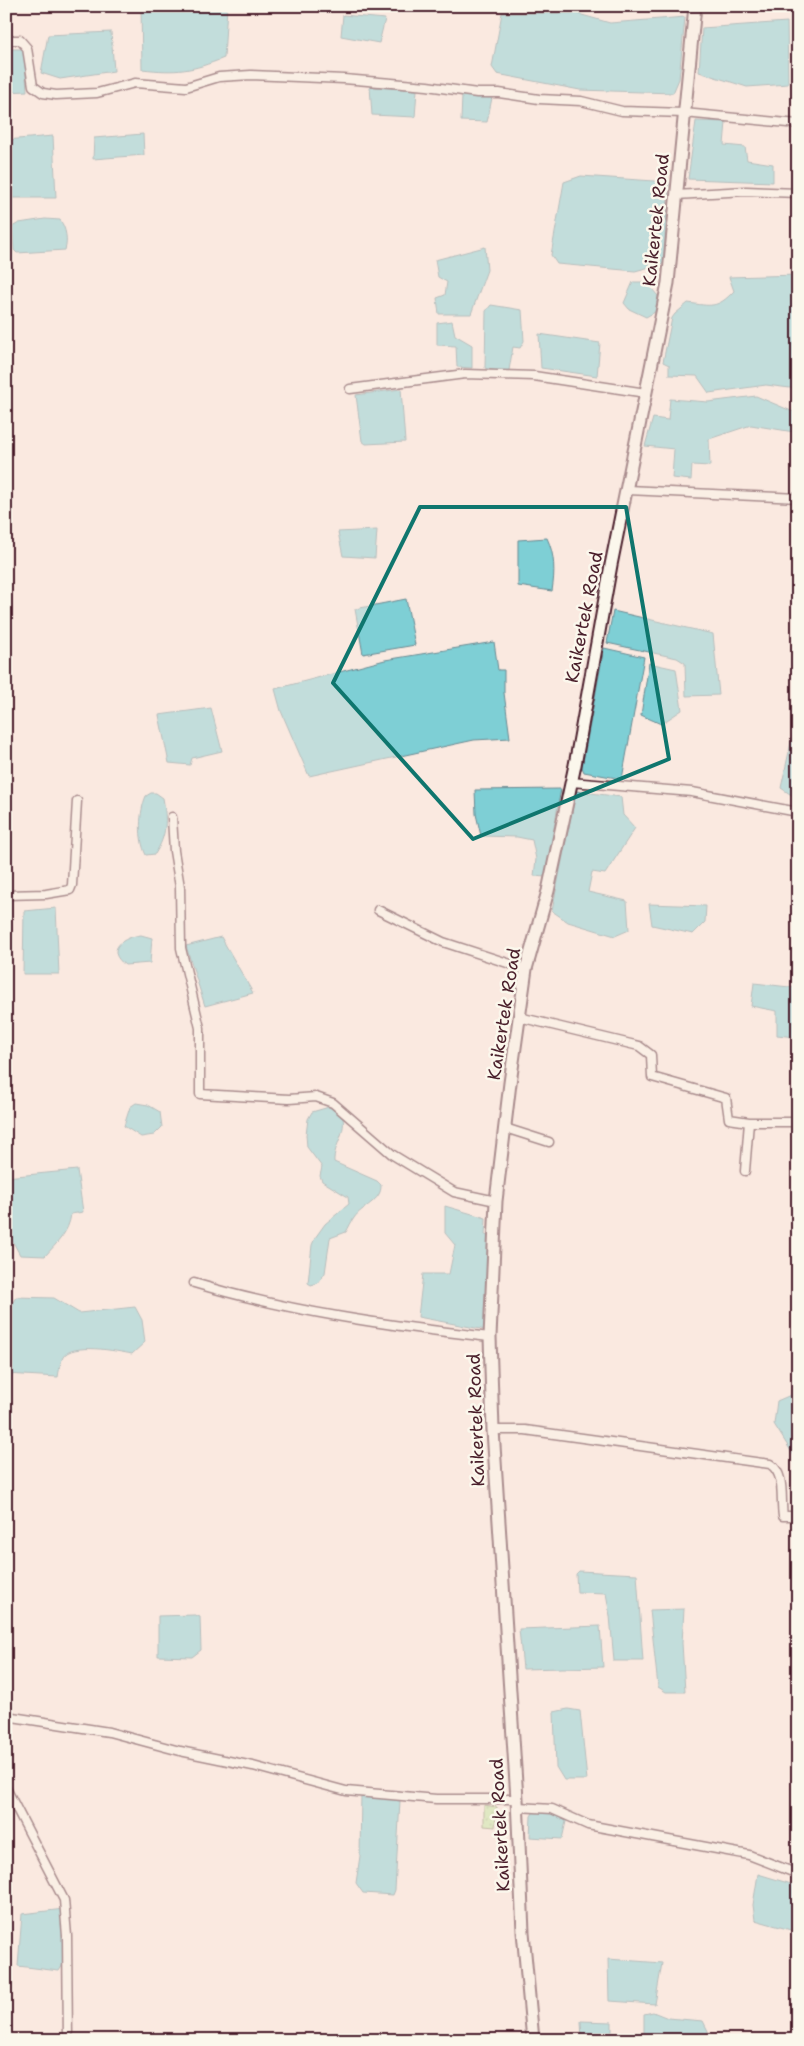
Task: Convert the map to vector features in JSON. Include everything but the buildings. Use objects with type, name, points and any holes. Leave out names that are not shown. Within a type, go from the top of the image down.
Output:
[{"type":"main road","name":"Kaikertek Road","points":[[533,2040],[524,1932],[518,1803],[493,1430],[490,1337],[496,1200],[526,969],[548,891],[571,782],[611,565],[628,490],[668,283],[695,6]]},
{"type":"street","points":[[6,40],[24,43],[27,48],[33,86],[43,93],[56,95],[97,93],[135,83],[186,87],[219,77],[251,75],[427,86],[477,93],[499,93],[539,99],[581,102],[622,111],[684,113],[798,124]]},
{"type":"street","points":[[676,195],[746,191],[798,193]]},
{"type":"street","points":[[350,389],[464,374],[534,376],[646,393]]},
{"type":"street","points":[[628,490],[798,498]]},
{"type":"street","points":[[571,782],[692,792],[798,812]]},
{"type":"street","points":[[6,895],[46,894],[70,890],[72,884],[77,801]]},
{"type":"street","points":[[172,817],[181,895],[181,948],[200,1028],[200,1094],[290,1099],[316,1097],[333,1103],[393,1155],[454,1192],[496,1200]]},
{"type":"street","points":[[378,910],[443,942],[526,969]]},
{"type":"street","points":[[519,1016],[639,1046],[651,1056],[652,1077],[726,1098],[729,1120],[798,1122]]},
{"type":"street","points":[[745,1171],[750,1122]]},
{"type":"street","points":[[505,1128],[548,1142]]},
{"type":"street","points":[[194,1283],[236,1295],[333,1313],[354,1320],[490,1337]]},
{"type":"street","points":[[493,1430],[524,1430],[661,1447],[724,1459],[770,1464],[778,1468],[783,1516],[798,1516]]},
{"type":"street","points":[[6,1716],[109,1732],[346,1791],[436,1799],[518,1803],[552,1809],[588,1825],[749,1855],[798,1874]]},
{"type":"street","points":[[6,1788],[64,1900],[67,1936],[68,2040]]},
{"type":"highlighted area","points":[[420,507],[626,507],[669,759],[473,839],[333,683]]},
{"type":"green space","points":[[484,1805],[497,1807],[495,1827],[484,1826]]},
{"type":"water","points":[[141,6],[227,6],[224,58],[203,66],[184,70],[142,69]]},
{"type":"water","points":[[502,13],[575,13],[610,23],[685,17],[679,79],[673,93],[580,90],[497,74],[492,67]]},
{"type":"water","points":[[343,15],[385,19],[379,43],[341,36]]},
{"type":"water","points":[[792,16],[798,16],[798,60],[792,59]]},
{"type":"water","points":[[787,22],[788,84],[747,87],[699,72],[702,28]]},
{"type":"water","points":[[111,32],[114,71],[60,79],[41,73],[48,35]]},
{"type":"water","points":[[6,49],[24,49],[27,91],[6,92]]},
{"type":"water","points":[[370,87],[417,90],[415,117],[372,115]]},
{"type":"water","points":[[462,96],[492,98],[487,122],[461,121]]},
{"type":"water","points":[[696,121],[726,122],[724,145],[745,147],[747,160],[773,164],[773,182],[688,179]]},
{"type":"water","points":[[143,134],[144,155],[93,159],[94,138]]},
{"type":"water","points":[[53,136],[56,198],[6,198],[6,140]]},
{"type":"water","points":[[581,176],[669,182],[663,264],[650,263],[650,267],[635,271],[557,264],[551,255],[564,182]]},
{"type":"water","points":[[45,219],[60,220],[62,223],[66,238],[65,250],[17,253],[14,250],[12,227],[19,223]]},
{"type":"water","points":[[485,247],[487,270],[471,314],[439,314],[437,298],[445,295],[447,282],[438,277],[435,260]]},
{"type":"water","points":[[798,275],[798,389],[766,385],[709,393],[697,376],[669,375],[669,365],[663,362],[672,318],[688,303],[713,305],[723,301],[734,291],[729,277]]},
{"type":"water","points":[[633,282],[646,282],[658,296],[655,312],[646,317],[629,309],[624,303]]},
{"type":"water","points":[[491,305],[522,310],[524,341],[520,348],[513,347],[509,370],[504,373],[485,368],[486,311]]},
{"type":"water","points":[[452,321],[455,335],[472,345],[472,368],[457,367],[456,346],[437,345],[437,323]]},
{"type":"water","points":[[539,334],[600,343],[597,376],[541,368]]},
{"type":"water","points":[[401,389],[405,442],[366,444],[362,441],[356,395]]},
{"type":"water","points":[[756,396],[796,413],[794,432],[751,425],[709,439],[710,466],[692,465],[691,480],[672,478],[674,449],[645,446],[653,418],[668,420],[670,399],[708,402]]},
{"type":"water","points":[[377,530],[375,558],[343,556],[338,532]]},
{"type":"water","points":[[547,538],[554,564],[552,591],[518,586],[518,540]]},
{"type":"water","points":[[406,599],[415,645],[363,654],[355,609]]},
{"type":"water","points":[[613,611],[713,634],[719,695],[686,696],[685,663],[677,658],[607,643]]},
{"type":"water","points":[[494,642],[498,670],[504,670],[504,693],[510,738],[474,740],[309,776],[281,711],[275,689],[385,660]]},
{"type":"water","points":[[604,648],[644,657],[622,779],[584,772],[582,767]]},
{"type":"water","points":[[649,663],[676,669],[682,710],[661,724],[641,715]]},
{"type":"water","points":[[211,708],[222,751],[192,758],[190,765],[169,763],[159,715]]},
{"type":"water","points":[[794,729],[798,730],[798,796],[793,796],[781,788]]},
{"type":"water","points":[[561,789],[545,877],[534,876],[536,859],[532,840],[517,837],[481,836],[476,814],[475,790]]},
{"type":"water","points":[[576,791],[621,797],[623,815],[635,828],[605,874],[592,872],[588,892],[627,901],[629,930],[615,936],[568,922],[552,911]]},
{"type":"water","points":[[156,793],[163,798],[165,827],[162,840],[155,854],[146,855],[143,849],[141,834],[141,817],[146,796]]},
{"type":"water","points":[[649,904],[706,906],[705,922],[693,934],[652,925]]},
{"type":"water","points":[[56,908],[59,974],[23,974],[24,911]]},
{"type":"water","points":[[141,935],[152,938],[150,963],[125,965],[116,954],[116,949],[128,938]]},
{"type":"water","points":[[221,937],[253,993],[205,1006],[186,946]]},
{"type":"water","points":[[754,983],[798,988],[798,1032],[795,1037],[777,1035],[777,1011],[751,1006]]},
{"type":"water","points":[[136,1103],[148,1105],[160,1112],[162,1127],[154,1135],[141,1137],[124,1126],[130,1107]]},
{"type":"water","points":[[329,1107],[342,1114],[343,1121],[342,1133],[334,1156],[334,1162],[377,1181],[381,1185],[378,1195],[357,1214],[346,1232],[330,1238],[325,1273],[318,1283],[311,1285],[308,1283],[312,1245],[315,1238],[325,1224],[349,1204],[348,1197],[322,1181],[320,1176],[322,1167],[307,1147],[308,1119],[312,1112]]},
{"type":"water","points":[[77,1170],[83,1212],[71,1214],[65,1232],[45,1256],[20,1255],[6,1229],[6,1177]]},
{"type":"water","points":[[445,1206],[486,1218],[485,1235],[492,1236],[486,1330],[418,1317],[423,1274],[449,1274],[455,1245],[445,1233]]},
{"type":"water","points":[[16,1297],[54,1298],[79,1313],[135,1307],[142,1320],[145,1342],[132,1354],[95,1349],[68,1352],[62,1359],[58,1377],[6,1374],[6,1314]]},
{"type":"water","points":[[793,1394],[798,1399],[798,1459],[796,1459],[774,1424],[777,1401]]},
{"type":"water","points":[[579,1571],[637,1574],[643,1661],[614,1661],[606,1593],[577,1592],[576,1574]]},
{"type":"water","points":[[684,1609],[682,1643],[685,1692],[666,1692],[658,1687],[650,1610]]},
{"type":"water","points":[[195,1615],[200,1617],[201,1650],[192,1657],[158,1656],[158,1616]]},
{"type":"water","points":[[600,1626],[603,1667],[523,1669],[519,1629]]},
{"type":"water","points":[[568,1709],[580,1711],[587,1780],[564,1780],[556,1767],[554,1712]]},
{"type":"water","points":[[361,1794],[400,1801],[395,1890],[393,1895],[363,1893],[356,1883],[360,1856]]},
{"type":"water","points":[[535,1810],[549,1810],[567,1817],[562,1839],[530,1837],[531,1816]]},
{"type":"water","points":[[758,1874],[798,1886],[798,1932],[755,1920],[753,1905]]},
{"type":"water","points":[[64,1909],[63,1943],[67,1958],[59,1971],[18,1966],[22,1914]]},
{"type":"water","points":[[608,1959],[662,1963],[655,2004],[609,2001]]},
{"type":"water","points":[[653,2012],[668,2018],[703,2021],[708,2031],[708,2040],[644,2040],[644,2014]]},
{"type":"water","points":[[581,2021],[612,2022],[612,2040],[582,2040]]}]
